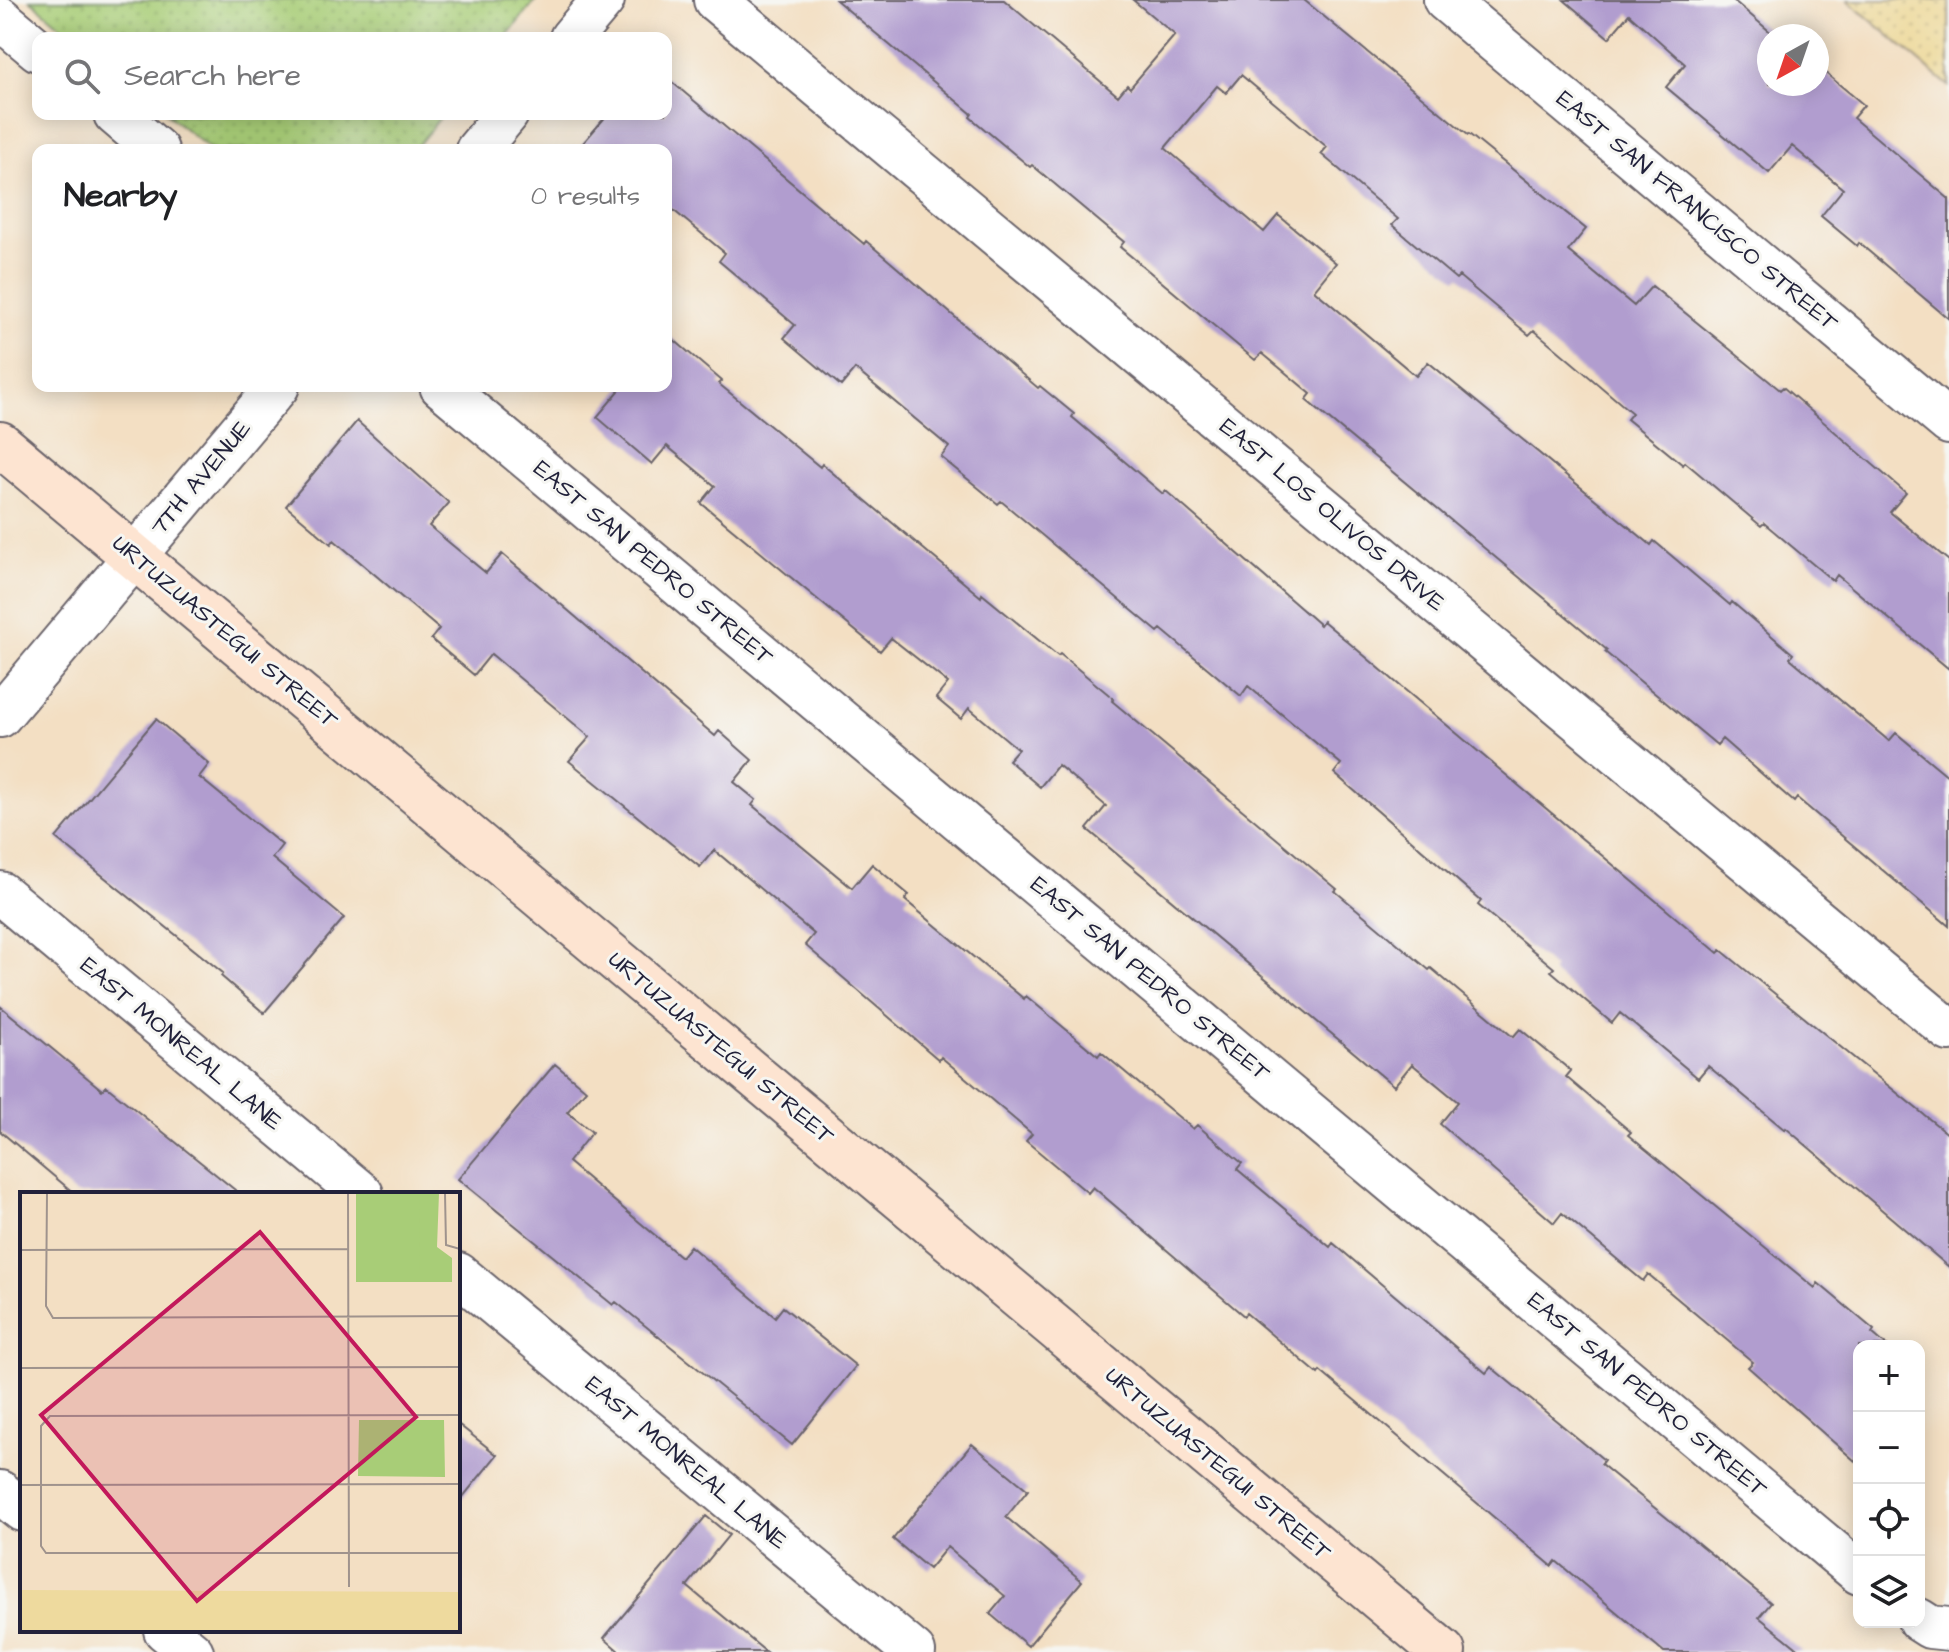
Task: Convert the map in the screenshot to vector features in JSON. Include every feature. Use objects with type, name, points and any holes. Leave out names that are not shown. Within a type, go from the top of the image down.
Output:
[{"type":"main road","name":"URTUZUASTEGUI STREET","points":[[0,444],[1443,1652]]},
{"type":"street","points":[[576,32],[603,0]]},
{"type":"street","name":"EAST LOS OLIVOS DRIVE","points":[[715,0],[1949,1030]]},
{"type":"street","name":"EAST SAN FRANCISCO STREET","points":[[1445,0],[1949,423]]},
{"type":"street","points":[[0,18],[32,45]]},
{"type":"street","points":[[122,120],[150,144]]},
{"type":"street","points":[[482,144],[502,120]]},
{"type":"street","name":"7TH AVENUE","points":[[0,716],[273,392]]},
{"type":"street","name":"EAST SAN PEDRO STREET","points":[[448,392],[1853,1568]]},
{"type":"street","name":"EAST MONREAL LANE","points":[[0,893],[360,1192]]},
{"type":"street","name":"EAST MONREAL LANE","points":[[460,1276],[914,1652]]},
{"type":"street","points":[[0,1492],[20,1508]]},
{"type":"street","points":[[1925,1624],[1949,1629]]},
{"type":"street","points":[[167,1632],[192,1652]]},
{"type":"green space","points":[[30,0],[536,0],[510,32],[69,32]]},
{"type":"green space","points":[[174,120],[438,120],[419,144],[204,144]]},
{"type":"sand","points":[[1847,0],[1949,0],[1949,86]]},
{"type":"building","points":[[836,0],[1004,0],[1118,96],[1127,85],[1130,88],[1175,35],[1133,0],[1304,0],[1586,229],[1568,251],[1634,306],[1652,286],[1780,390],[1783,387],[1906,493],[1890,512],[1949,561],[1949,669],[1837,575],[1833,581],[1764,523],[1761,526],[1685,462],[1683,465],[1627,419],[1632,413],[1534,330],[1529,335],[1459,276],[1456,279],[1392,225],[1398,219],[1321,154],[1327,147],[1241,75],[1226,93],[1217,86],[1165,148],[1264,232],[1278,215],[1336,263],[1314,290],[1416,376],[1428,362],[1651,545],[1654,541],[1730,605],[1732,602],[1793,654],[1790,658],[1889,741],[1896,733],[1949,777],[1949,926],[1797,798],[1794,802],[1722,739],[1717,745],[1605,652],[1607,650],[1306,400],[1311,394],[1262,353],[1255,360],[1120,247],[1124,242],[970,117],[972,114]]},
{"type":"building","points":[[1564,0],[1733,0],[1761,24],[1757,24],[1757,96],[1829,96],[1829,76],[1864,105],[1853,118],[1949,199],[1949,319],[1859,243],[1857,246],[1821,216],[1843,189],[1792,146],[1769,173],[1666,87],[1685,64],[1629,14],[1609,38]]},
{"type":"building","points":[[672,82],[864,244],[866,241],[1038,388],[1040,386],[1074,414],[1072,417],[1163,494],[1166,491],[1320,625],[1323,621],[1718,953],[1721,950],[1949,1135],[1949,1267],[1708,1066],[1698,1078],[1620,1013],[1612,1023],[1551,971],[1554,968],[1478,905],[1481,901],[1334,773],[1341,764],[1248,686],[1241,696],[1161,629],[1158,632],[1001,501],[998,504],[941,457],[949,447],[855,369],[841,386],[784,338],[795,325],[719,261],[725,253],[672,209],[672,144],[582,144],[603,120],[672,120]]},
{"type":"building","points":[[672,338],[722,381],[719,384],[820,467],[822,464],[981,597],[982,594],[1114,699],[1112,701],[1429,970],[1431,968],[1513,1037],[1520,1029],[1571,1071],[1566,1077],[1631,1132],[1628,1135],[1815,1288],[1818,1283],[1874,1330],[1872,1333],[1880,1340],[1853,1340],[1853,1459],[1748,1367],[1753,1362],[1648,1274],[1643,1281],[1562,1213],[1554,1223],[1440,1124],[1458,1102],[1412,1064],[1394,1086],[1087,829],[1106,806],[1058,765],[1040,787],[1008,760],[1018,749],[969,708],[961,719],[936,698],[948,683],[891,638],[880,651],[701,503],[715,486],[667,446],[652,464],[597,417],[618,392],[672,392]]},
{"type":"building","points":[[357,421],[449,503],[429,526],[486,573],[502,554],[715,736],[719,731],[752,760],[734,782],[756,800],[752,805],[852,888],[872,864],[909,895],[905,900],[1024,999],[1026,996],[1098,1056],[1101,1052],[1193,1129],[1197,1125],[1242,1163],[1237,1169],[1330,1247],[1333,1243],[1486,1373],[1491,1367],[1604,1460],[1601,1464],[1771,1603],[1759,1617],[1802,1652],[1664,1652],[1556,1561],[1552,1566],[1320,1371],[1318,1374],[1246,1313],[1244,1316],[1093,1187],[1088,1193],[1026,1141],[1032,1134],[941,1057],[939,1060],[805,945],[814,934],[714,850],[700,867],[569,761],[590,737],[491,654],[474,675],[431,639],[439,629],[334,540],[331,544],[286,506]]},
{"type":"building","points":[[156,719],[209,764],[199,777],[282,845],[272,858],[344,918],[264,1013],[221,976],[223,973],[56,838]]},
{"type":"building","points":[[0,1006],[102,1090],[106,1086],[238,1192],[73,1192],[0,1131]]},
{"type":"building","points":[[555,1064],[586,1090],[567,1112],[592,1132],[568,1162],[681,1257],[690,1246],[775,1317],[783,1307],[856,1366],[792,1445],[458,1179]]},
{"type":"building","points":[[460,1426],[497,1455],[460,1501]]},
{"type":"building","points":[[972,1444],[1028,1490],[1006,1517],[1082,1581],[1028,1646],[990,1614],[1005,1596],[947,1547],[929,1569],[893,1539]]},
{"type":"building","points":[[706,1516],[729,1535],[687,1586],[766,1652],[620,1652],[604,1638]]}]
